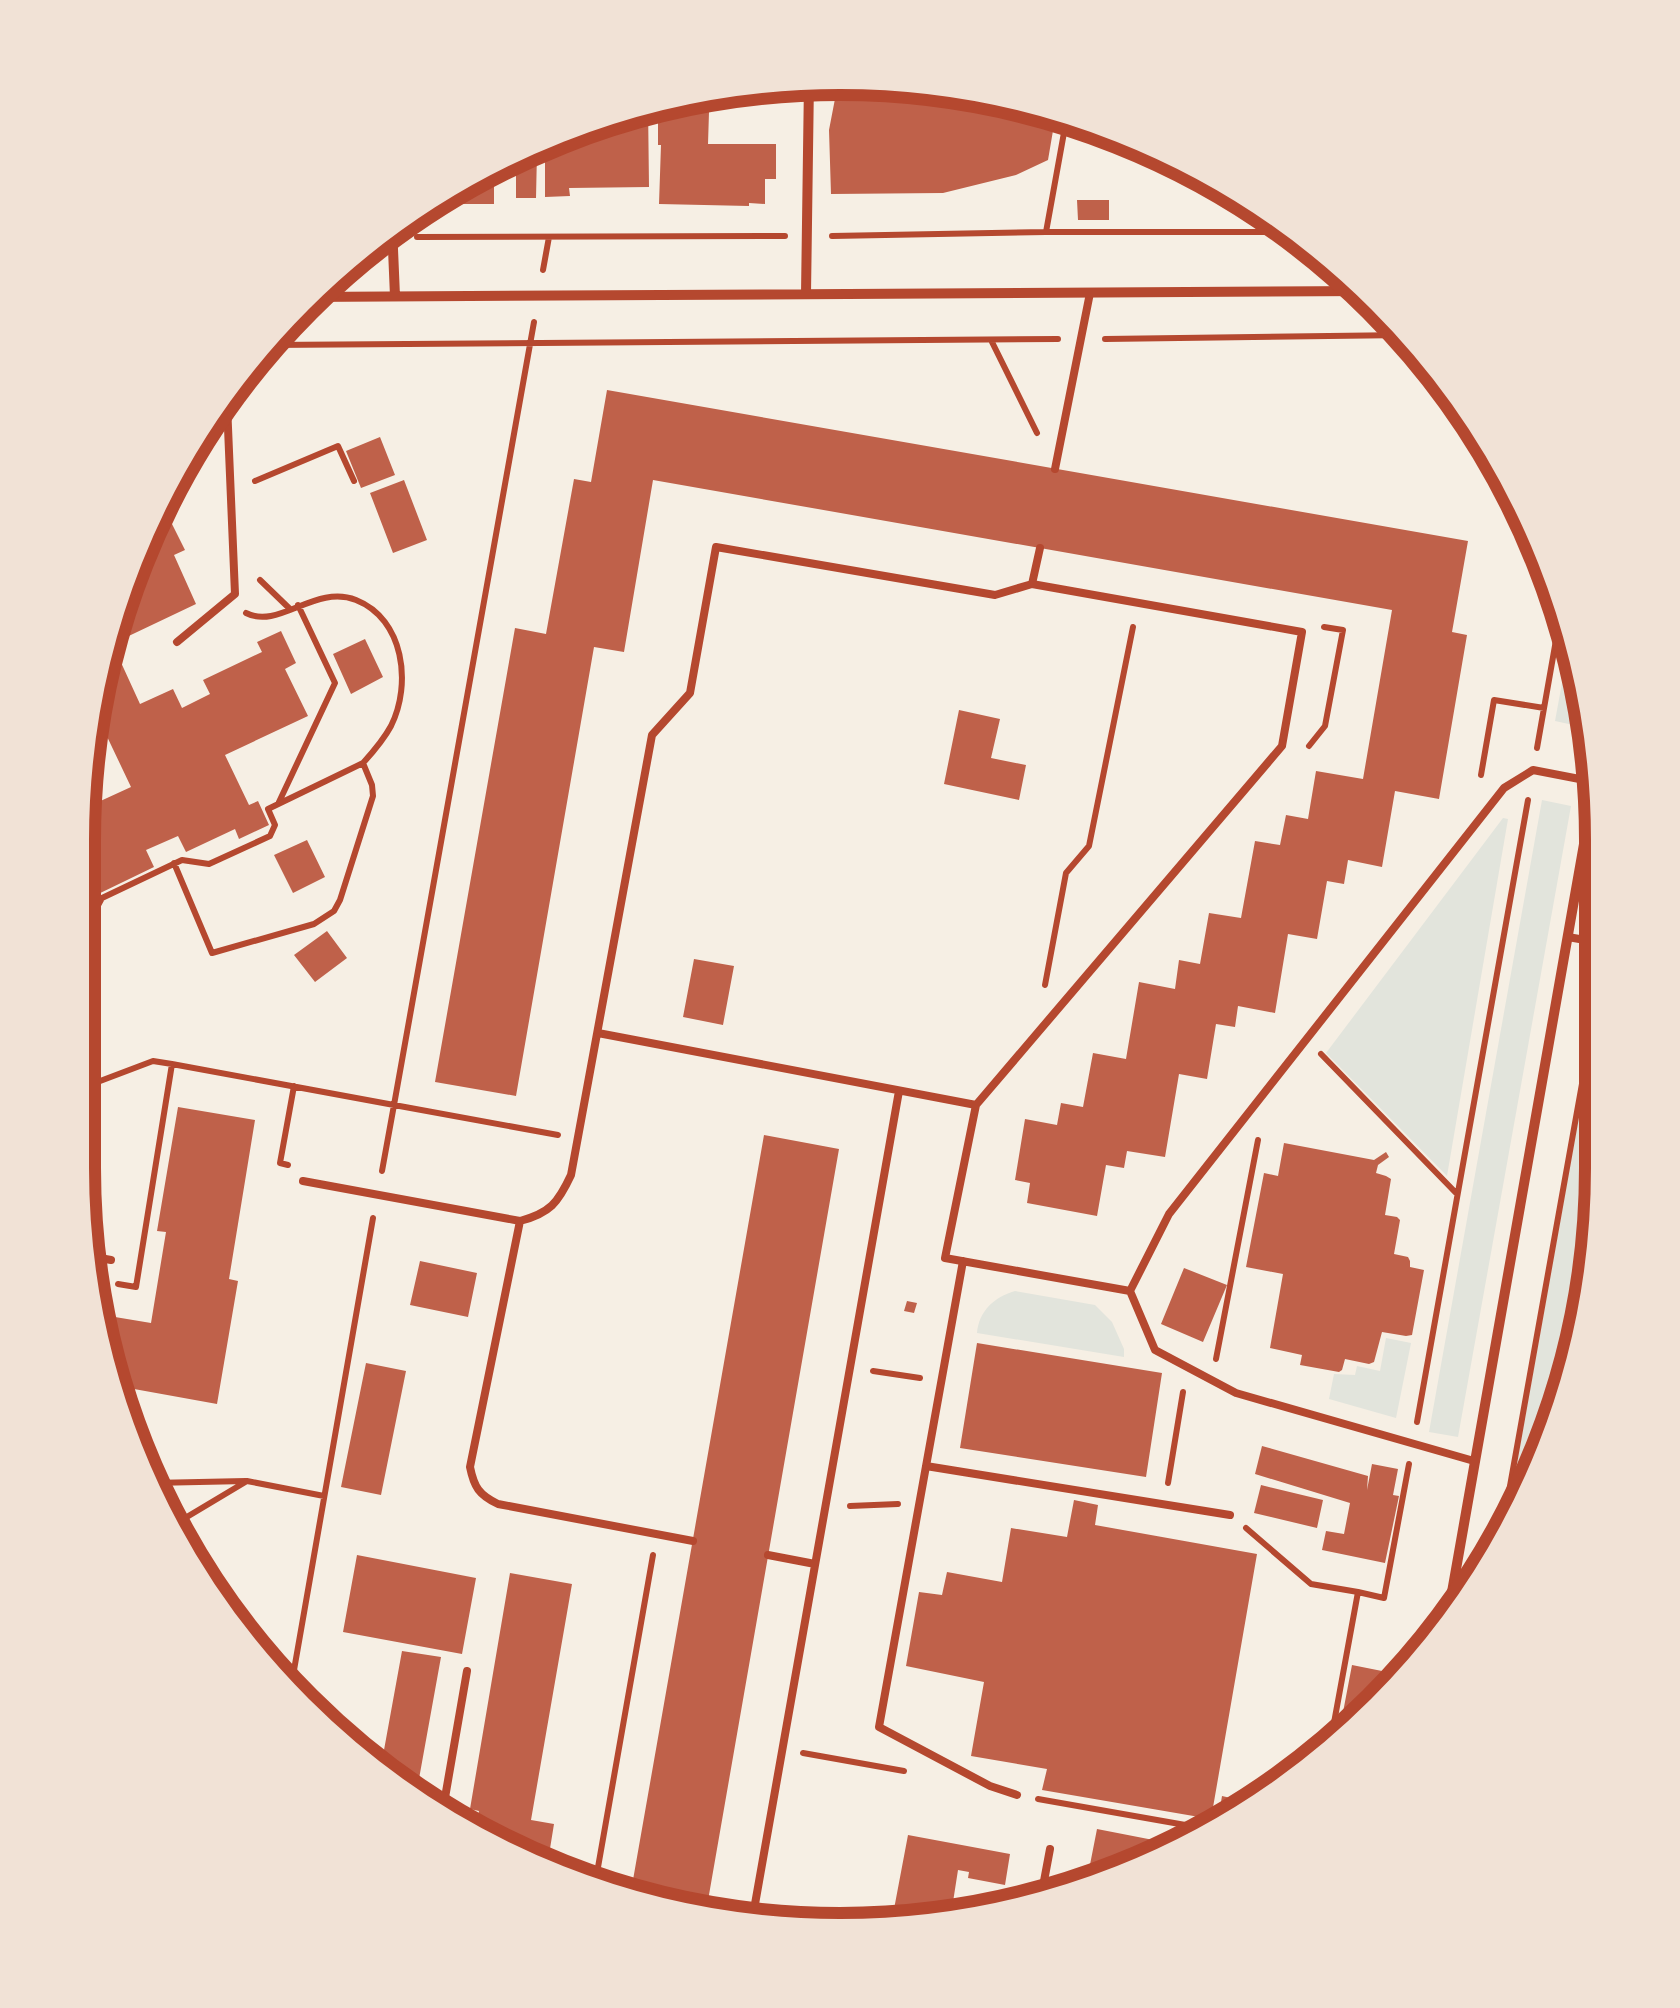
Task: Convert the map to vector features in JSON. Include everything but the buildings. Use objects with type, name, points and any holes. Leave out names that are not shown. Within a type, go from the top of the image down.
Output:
[{"type":"street","points":[[806,294],[809,96]]},
{"type":"street","points":[[393,244],[394,296]]},
{"type":"street","points":[[332,296],[1343,291]]},
{"type":"street","points":[[1452,1592],[1585,841]]},
{"type":"lane","points":[[1055,468],[1090,292]]},
{"type":"lane","points":[[177,642],[236,594],[228,417]]},
{"type":"lane","points":[[303,1181],[520,1221],[548,1210],[561,1198],[571,1175],[652,735],[690,693],[716,548],[995,595],[1032,584],[1302,632],[1282,746],[976,1105],[944,1258],[1130,1291]]},
{"type":"lane","points":[[1032,584],[1040,548]]},
{"type":"lane","points":[[1474,1461],[1236,1393],[1212,1382],[1155,1350],[1130,1291],[1169,1214],[1504,788],[1534,770],[1582,777]]},
{"type":"lane","points":[[1568,937],[1585,940]]},
{"type":"lane","points":[[598,1033],[976,1105]]},
{"type":"lane","points":[[754,1908],[899,1090]]},
{"type":"lane","points":[[520,1221],[470,1467],[474,1485],[482,1496],[498,1504],[693,1541]]},
{"type":"lane","points":[[100,1258],[111,1260]]},
{"type":"lane","points":[[963,1261],[879,1727],[990,1786],[1017,1795]]},
{"type":"lane","points":[[926,1466],[1230,1515]]},
{"type":"lane","points":[[768,1555],[815,1564]]},
{"type":"lane","points":[[445,1799],[466,1671]]},
{"type":"lane","points":[[1043,1885],[1050,1849]]},
{"type":"path","points":[[1046,232],[1064,130]]},
{"type":"path","points":[[411,232],[549,237],[1270,232]]},
{"type":"path","points":[[293,1674],[549,237]]},
{"type":"path","points":[[284,345],[1387,335]]},
{"type":"path","points":[[991,340],[1055,468]]},
{"type":"path","points":[[231,491],[338,446],[354,482]]},
{"type":"path","points":[[95,909],[102,898],[182,860],[209,864],[270,836],[275,825],[268,809],[363,763],[391,725],[400,696],[402,670],[398,646],[377,613],[359,600],[331,595],[258,618],[230,599]]},
{"type":"path","points":[[1035,1035],[1066,874],[1089,846],[1138,602]]},
{"type":"path","points":[[279,803],[335,683],[298,605]]},
{"type":"path","points":[[1299,757],[1325,726],[1343,630]]},
{"type":"path","points":[[1230,1515],[1311,1584],[1384,1598],[1557,637]]},
{"type":"path","points":[[1481,777],[1494,700],[1544,708]]},
{"type":"path","points":[[174,864],[212,953],[322,920],[340,900],[373,796],[363,763]]},
{"type":"path","points":[[1514,815],[1525,817]]},
{"type":"path","points":[[1310,1067],[1320,1054],[1458,1194]]},
{"type":"path","points":[[95,1082],[153,1061],[561,1136],[558,1149]]},
{"type":"path","points":[[107,1282],[136,1288],[172,1064]]},
{"type":"path","points":[[1508,1498],[1585,1067]]},
{"type":"path","points":[[294,1086],[280,1163],[297,1166]]},
{"type":"path","points":[[1212,1382],[1260,1133]]},
{"type":"path","points":[[850,1367],[941,1382]]},
{"type":"path","points":[[1164,1504],[1187,1368]]},
{"type":"path","points":[[165,1482],[247,1481],[324,1496]]},
{"type":"path","points":[[183,1519],[247,1481]]},
{"type":"path","points":[[825,1506],[919,1504]]},
{"type":"path","points":[[597,1872],[657,1534]]},
{"type":"path","points":[[1333,1726],[1358,1592]]},
{"type":"path","points":[[782,1749],[906,1771]]},
{"type":"path","points":[[1017,1795],[1189,1826]]},
{"type":"shaded area","points":[[1565,668],[1576,726],[1555,721]]},
{"type":"shaded area","points":[[1542,800],[1571,806],[1458,1437],[1429,1432]]},
{"type":"shaded area","points":[[1503,818],[1508,819],[1447,1176],[1326,1053]]},
{"type":"shaded area","points":[[1585,1082],[1583,1217],[1571,1313],[1545,1407],[1512,1488]]},
{"type":"shaded area","points":[[1015,1291],[1095,1305],[1112,1322],[1124,1357],[977,1333],[989,1306]]},
{"type":"shaded area","points":[[1386,1338],[1411,1343],[1396,1418],[1329,1399],[1334,1374],[1355,1375],[1357,1366],[1380,1371]]}]
